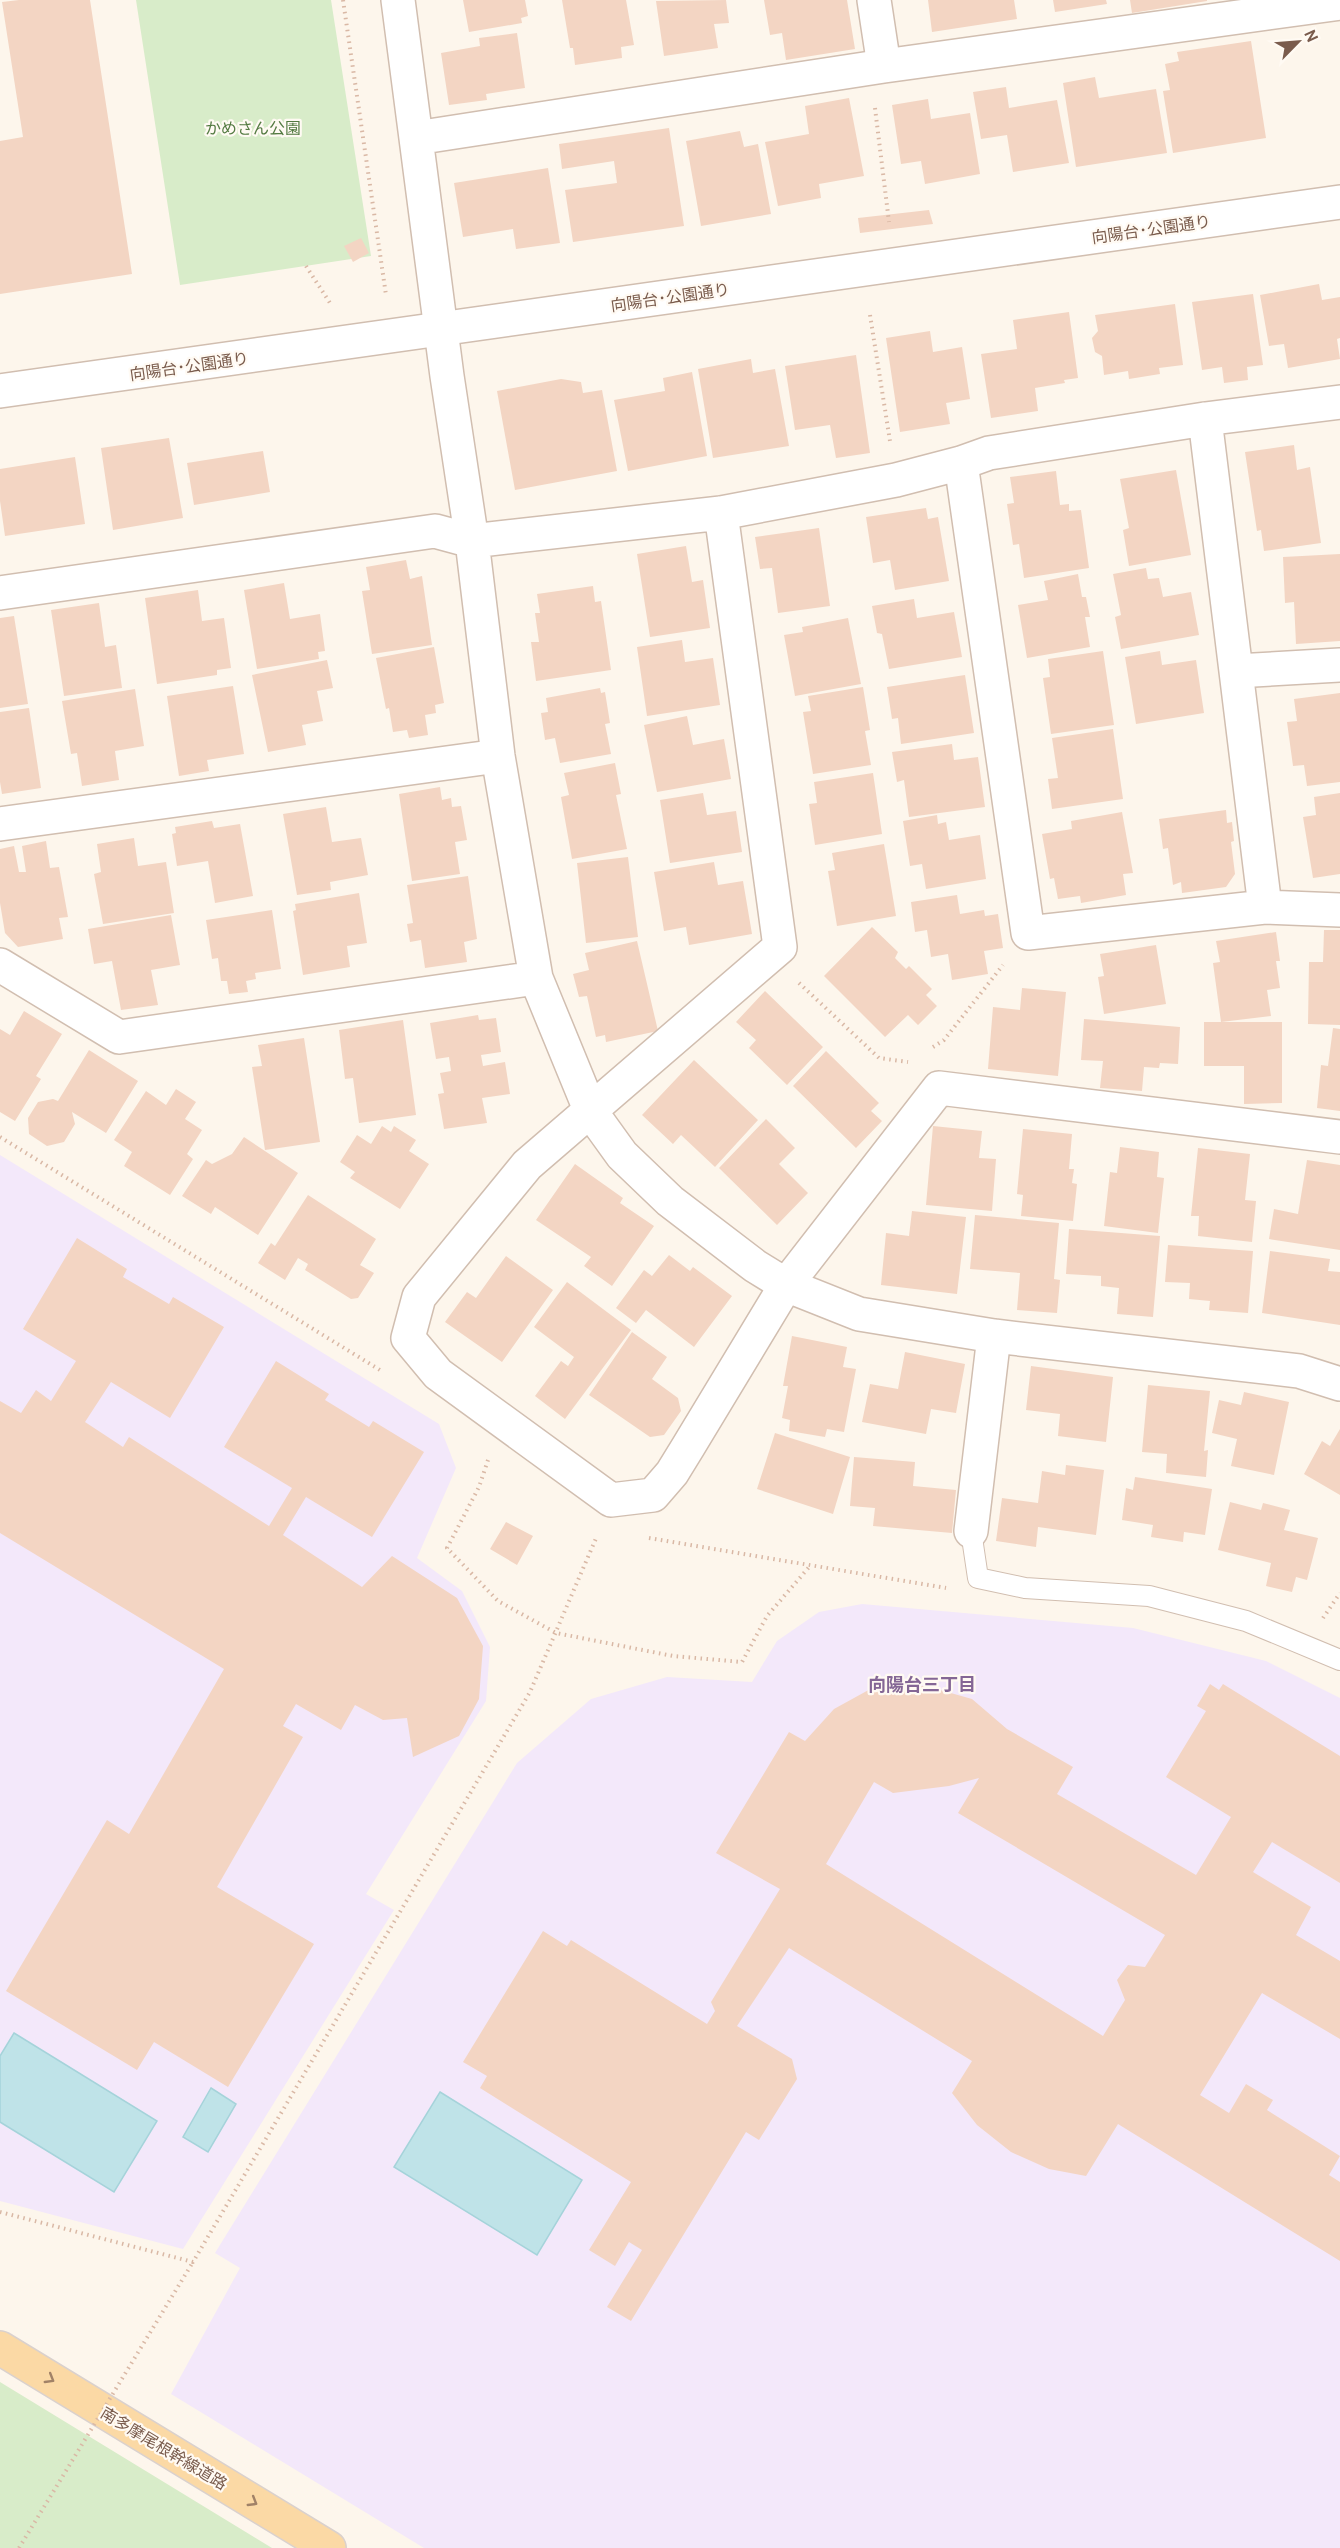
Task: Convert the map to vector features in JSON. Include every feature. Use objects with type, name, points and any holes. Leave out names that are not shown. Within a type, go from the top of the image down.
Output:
[{"type":"main road","name":"南多摩尾根幹線道路","points":[[0,2348],[329,2548]]},
{"type":"street","points":[[398,0],[441,331],[472,541],[498,756],[536,978],[591,1112],[622,1155],[670,1202],[755,1266],[786,1285],[859,1314],[994,1336],[1299,1371],[1340,1384]]},
{"type":"street","points":[[874,0],[877,67]]},
{"type":"street","points":[[416,138],[877,67],[1340,3]]},
{"type":"street","name":"向陽台･公園通り","points":[[0,392],[1340,202]]},
{"type":"street","points":[[0,593],[435,531],[472,541],[721,513],[896,480],[989,453],[1205,419],[1340,402]]},
{"type":"street","points":[[1205,419],[1265,907]]},
{"type":"street","points":[[961,463],[1028,933],[1265,907],[1340,910]]},
{"type":"street","points":[[721,513],[780,947],[527,1165],[419,1297],[408,1338],[438,1374],[610,1500],[653,1496],[672,1473],[786,1285],[939,1088],[1340,1137]]},
{"type":"street","points":[[1236,671],[1340,665]]},
{"type":"street","points":[[0,824],[498,756]]},
{"type":"street","points":[[0,964],[119,1037],[536,978]]},
{"type":"street","points":[[971,1531],[994,1336]]},
{"type":"lane","points":[[971,1531],[978,1578],[1025,1588],[1149,1596],[1246,1621],[1340,1660]]},
{"type":"path","points":[[342,0],[386,295]]},
{"type":"path","points":[[877,67],[889,222]]},
{"type":"path","points":[[306,266],[330,303]]},
{"type":"path","points":[[870,315],[896,480]]},
{"type":"path","points":[[926,1051],[944,1040],[1028,933]]},
{"type":"path","points":[[771,955],[879,1059],[908,1062],[917,1057]]},
{"type":"path","points":[[490,1455],[479,1487],[447,1548],[498,1601],[556,1633],[673,1656],[742,1662],[767,1616],[810,1565]]},
{"type":"path","points":[[20,2548],[193,2262],[530,1692],[610,1500]]},
{"type":"path","points":[[0,2212],[193,2262]]},
{"type":"shaded area","points":[[0,1155],[439,1424],[456,1468],[417,1558],[462,1591],[490,1647],[486,1701],[366,1894],[394,1910],[183,2249],[0,2201]]},
{"type":"shaded area","points":[[862,1604],[1133,1628],[1266,1661],[1340,1698],[1340,2548],[424,2548],[171,2394],[240,2268],[215,2253],[517,1763],[591,1699],[667,1677],[752,1682],[777,1641],[819,1612]]},
{"type":"green space","name":"かめさん公園","points":[[136,0],[331,0],[371,256],[180,285]]},
{"type":"green space","points":[[0,2382],[272,2548],[0,2548]]},
{"type":"water","points":[[14,2033],[157,2121],[114,2192],[0,2122],[0,2056]]},
{"type":"water","points":[[211,2088],[236,2104],[208,2152],[183,2137]]},
{"type":"water","points":[[440,2092],[582,2180],[537,2255],[394,2167]]},
{"type":"building","points":[[90,0],[132,274],[0,294],[0,141],[23,137],[2,2]]},
{"type":"building","points":[[463,0],[525,0],[528,16],[521,18],[522,23],[469,32]]},
{"type":"building","points":[[562,0],[626,0],[634,45],[621,47],[622,58],[575,65]]},
{"type":"building","points":[[726,0],[729,23],[714,24],[718,48],[664,56],[656,1]]},
{"type":"building","points":[[764,0],[847,0],[855,49],[786,60],[782,33],[770,35]]},
{"type":"building","points":[[928,0],[1014,0],[1017,19],[932,32]]},
{"type":"building","points":[[1053,0],[1106,0],[1107,4],[1055,12]]},
{"type":"building","points":[[1130,0],[1207,0],[1207,1],[1132,13]]},
{"type":"building","points":[[517,33],[525,88],[486,94],[487,100],[449,105],[441,53],[480,46],[479,38]]},
{"type":"building","points":[[1251,41],[1266,138],[1173,153],[1163,91],[1170,90],[1165,64],[1179,61],[1177,52]]},
{"type":"building","points":[[1095,77],[1099,98],[1156,89],[1167,153],[1076,167],[1063,83]]},
{"type":"building","points":[[1006,87],[1009,108],[1057,100],[1069,163],[1013,172],[1007,135],[981,139],[973,92]]},
{"type":"building","points":[[849,98],[864,176],[819,184],[821,198],[778,206],[765,142],[809,134],[805,106]]},
{"type":"building","points":[[928,99],[931,119],[970,113],[980,174],[925,184],[921,161],[901,164],[892,105]]},
{"type":"building","points":[[669,128],[684,226],[573,242],[565,190],[617,183],[614,161],[562,169],[559,144]]},
{"type":"building","points":[[740,131],[744,147],[758,144],[771,214],[701,226],[686,141]]},
{"type":"building","points":[[548,168],[560,243],[516,249],[513,229],[463,237],[454,183]]},
{"type":"building","points":[[929,210],[933,224],[860,233],[858,218]]},
{"type":"building","points":[[361,238],[369,253],[353,262],[344,246]]},
{"type":"building","points":[[1319,284],[1322,300],[1340,297],[1340,338],[1337,339],[1340,359],[1288,368],[1284,344],[1269,346],[1260,295]]},
{"type":"building","points":[[1253,294],[1263,365],[1247,367],[1248,380],[1224,383],[1222,367],[1202,370],[1192,302]]},
{"type":"building","points":[[1175,304],[1183,365],[1159,368],[1160,374],[1129,379],[1128,371],[1104,375],[1102,356],[1095,352],[1092,338],[1098,331],[1095,315]]},
{"type":"building","points":[[1069,312],[1078,378],[1064,380],[1065,383],[1035,388],[1038,411],[991,418],[981,354],[1017,349],[1013,320]]},
{"type":"building","points":[[930,331],[933,352],[962,347],[970,399],[946,403],[950,424],[900,432],[886,338]]},
{"type":"building","points":[[856,355],[870,453],[836,458],[830,425],[795,430],[785,366]]},
{"type":"building","points":[[751,359],[753,373],[775,369],[789,446],[713,458],[698,369]]},
{"type":"building","points":[[692,372],[707,456],[628,471],[614,400],[665,391],[663,378]]},
{"type":"building","points":[[561,379],[581,382],[583,393],[602,390],[617,471],[515,490],[497,391]]},
{"type":"building","points":[[169,438],[183,518],[113,530],[101,448]]},
{"type":"building","points":[[1294,445],[1297,470],[1310,467],[1321,543],[1264,551],[1261,530],[1257,531],[1245,452]]},
{"type":"building","points":[[263,451],[270,492],[194,505],[187,463]]},
{"type":"building","points":[[75,457],[85,524],[5,536],[0,501],[0,469]]},
{"type":"building","points":[[1176,470],[1191,555],[1129,566],[1123,530],[1129,528],[1120,479]]},
{"type":"building","points":[[1056,471],[1060,505],[1069,504],[1069,511],[1081,510],[1089,568],[1024,578],[1019,544],[1013,545],[1007,504],[1014,503],[1010,477]]},
{"type":"building","points":[[926,508],[928,519],[938,517],[949,581],[895,590],[890,560],[873,563],[866,517]]},
{"type":"building","points":[[819,528],[830,606],[778,613],[772,568],[760,569],[755,537]]},
{"type":"building","points":[[686,546],[692,582],[703,580],[710,628],[650,637],[637,554]]},
{"type":"building","points":[[1340,554],[1340,641],[1296,644],[1294,602],[1285,603],[1283,557]]},
{"type":"building","points":[[406,560],[410,579],[422,576],[432,645],[372,654],[362,591],[370,590],[366,567]]},
{"type":"building","points":[[1146,568],[1148,579],[1159,578],[1163,597],[1191,592],[1199,635],[1121,649],[1115,617],[1121,615],[1113,574]]},
{"type":"building","points":[[1078,574],[1082,597],[1086,597],[1090,617],[1085,617],[1090,647],[1027,658],[1018,605],[1048,600],[1044,581]]},
{"type":"building","points":[[284,583],[290,619],[320,614],[325,651],[318,652],[319,659],[257,669],[244,590]]},
{"type":"building","points":[[593,586],[595,602],[601,601],[611,670],[536,681],[531,642],[539,642],[535,613],[540,613],[537,594]]},
{"type":"building","points":[[198,590],[202,621],[224,618],[231,668],[217,670],[217,675],[157,684],[145,598]]},
{"type":"building","points":[[914,599],[917,618],[954,612],[962,657],[889,669],[882,634],[877,633],[872,606]]},
{"type":"building","points":[[99,603],[105,647],[116,645],[122,688],[64,696],[51,610]]},
{"type":"building","points":[[14,616],[28,704],[0,708],[0,618]]},
{"type":"building","points":[[848,618],[861,684],[795,696],[784,635],[803,632],[802,627]]},
{"type":"building","points":[[682,640],[685,662],[713,658],[720,705],[647,716],[637,647]]},
{"type":"building","points":[[434,647],[444,703],[435,705],[436,713],[425,715],[428,735],[409,738],[407,730],[393,732],[376,658]]},
{"type":"building","points":[[1103,651],[1114,725],[1051,734],[1043,678],[1050,677],[1048,659]]},
{"type":"building","points":[[1160,651],[1162,665],[1196,660],[1204,713],[1136,724],[1125,657]]},
{"type":"building","points":[[327,660],[333,688],[317,691],[323,721],[302,725],[306,745],[268,752],[252,675]]},
{"type":"building","points":[[965,675],[974,733],[901,744],[898,718],[892,719],[887,687]]},
{"type":"building","points":[[233,686],[244,754],[207,760],[209,771],[179,776],[167,696]]},
{"type":"building","points":[[863,687],[870,730],[865,731],[871,765],[813,774],[803,712],[811,711],[808,696]]},
{"type":"building","points":[[600,688],[601,693],[605,692],[610,723],[605,724],[611,754],[560,763],[555,738],[545,740],[541,713],[548,712],[546,698]]},
{"type":"building","points":[[135,689],[144,746],[115,751],[119,780],[82,786],[77,753],[71,754],[62,701]]},
{"type":"building","points":[[1340,693],[1340,782],[1307,786],[1304,765],[1293,766],[1287,722],[1297,721],[1294,699]]},
{"type":"building","points":[[29,708],[41,788],[2,794],[0,712]]},
{"type":"building","points":[[687,716],[693,745],[724,739],[731,779],[657,792],[644,725]]},
{"type":"building","points":[[1113,729],[1123,799],[1052,809],[1048,779],[1058,778],[1052,738]]},
{"type":"building","points":[[952,744],[954,760],[978,757],[985,807],[909,817],[904,780],[897,782],[892,752]]},
{"type":"building","points":[[615,763],[621,794],[616,795],[627,849],[572,859],[561,797],[569,795],[564,773]]},
{"type":"building","points":[[873,773],[882,834],[815,845],[809,804],[817,803],[814,782]]},
{"type":"building","points":[[440,787],[442,800],[451,798],[452,807],[461,806],[467,840],[455,842],[460,874],[412,881],[399,794]]},
{"type":"building","points":[[703,793],[707,815],[736,811],[742,852],[670,863],[660,800]]},
{"type":"building","points":[[1340,793],[1340,874],[1313,878],[1303,817],[1316,815],[1314,797]]},
{"type":"building","points":[[326,807],[332,842],[361,838],[368,875],[330,882],[331,890],[297,895],[283,814]]},
{"type":"building","points":[[1226,810],[1227,823],[1232,822],[1234,841],[1231,842],[1235,874],[1226,887],[1182,893],[1181,882],[1173,885],[1168,848],[1163,849],[1159,819]]},
{"type":"building","points":[[1122,812],[1133,873],[1123,874],[1126,895],[1081,903],[1080,896],[1058,899],[1054,878],[1050,879],[1042,834],[1072,829],[1071,821]]},
{"type":"building","points":[[937,815],[938,824],[946,822],[949,840],[980,835],[986,879],[926,889],[922,864],[910,866],[903,821]]},
{"type":"building","points":[[212,821],[214,828],[240,824],[253,896],[215,903],[208,861],[177,866],[172,834],[176,833],[175,827]]},
{"type":"building","points":[[134,838],[138,866],[166,862],[174,913],[103,924],[94,874],[101,872],[97,844]]},
{"type":"building","points":[[46,841],[50,868],[59,867],[68,917],[59,918],[63,939],[18,947],[5,933],[0,903],[0,849],[14,846],[19,872],[26,872],[22,846]]},
{"type":"building","points":[[884,844],[896,916],[837,926],[828,871],[835,870],[832,853]]},
{"type":"building","points":[[628,857],[638,937],[586,943],[577,863]]},
{"type":"building","points":[[714,862],[718,885],[743,881],[752,934],[689,945],[686,927],[664,931],[654,872]]},
{"type":"building","points":[[468,876],[477,939],[464,942],[467,962],[425,968],[421,940],[410,942],[407,924],[413,923],[407,885]]},
{"type":"building","points":[[359,893],[367,943],[347,946],[350,967],[303,975],[293,911],[296,910],[295,904]]},
{"type":"building","points":[[957,895],[960,914],[984,910],[985,916],[998,914],[1003,948],[984,951],[988,974],[952,980],[948,954],[931,957],[927,930],[915,932],[911,902]]},
{"type":"building","points":[[272,910],[281,969],[255,973],[256,979],[246,981],[248,992],[229,994],[227,981],[221,981],[218,958],[212,959],[206,920]]},
{"type":"building","points":[[171,915],[180,965],[151,970],[158,1005],[121,1010],[112,961],[94,964],[88,929]]},
{"type":"building","points":[[872,927],[898,952],[895,958],[906,969],[909,966],[932,989],[926,995],[937,1006],[918,1025],[908,1015],[885,1037],[824,976]]},
{"type":"building","points":[[1324,930],[1340,930],[1340,1025],[1308,1024],[1309,962],[1323,962]]},
{"type":"building","points":[[1276,932],[1280,961],[1276,961],[1280,988],[1267,990],[1271,1016],[1221,1022],[1213,963],[1220,962],[1216,941]]},
{"type":"building","points":[[637,941],[658,1031],[606,1042],[605,1035],[596,1037],[587,996],[579,997],[573,974],[589,970],[585,953]]},
{"type":"building","points":[[1156,945],[1166,1004],[1104,1014],[1098,977],[1104,976],[1100,954]]},
{"type":"building","points":[[1022,988],[1066,992],[1058,1076],[988,1069],[993,1007],[1020,1010]]},
{"type":"building","points":[[765,991],[823,1047],[787,1085],[749,1048],[756,1040],[736,1022]]},
{"type":"building","points":[[24,1011],[62,1034],[36,1076],[41,1079],[15,1121],[0,1112],[0,1029],[10,1035]]},
{"type":"building","points":[[478,1015],[479,1020],[496,1018],[501,1052],[481,1055],[483,1066],[505,1062],[510,1094],[482,1098],[487,1123],[444,1129],[438,1094],[444,1093],[440,1073],[451,1071],[449,1057],[436,1059],[430,1023]]},
{"type":"building","points":[[1084,1019],[1180,1027],[1178,1064],[1160,1063],[1159,1068],[1144,1067],[1142,1091],[1100,1088],[1103,1061],[1081,1060]]},
{"type":"building","points":[[403,1020],[416,1115],[359,1123],[353,1078],[345,1079],[339,1030]]},
{"type":"building","points":[[1204,1022],[1282,1022],[1282,1103],[1244,1104],[1244,1066],[1204,1066]]},
{"type":"building","points":[[1333,1028],[1340,1029],[1340,1111],[1317,1108],[1321,1065],[1328,1066]]},
{"type":"building","points":[[304,1038],[320,1142],[265,1150],[252,1067],[262,1066],[258,1045]]},
{"type":"building","points":[[89,1050],[138,1081],[106,1133],[72,1112],[75,1124],[64,1142],[47,1146],[29,1134],[28,1118],[38,1102],[53,1099],[58,1101]]},
{"type":"building","points":[[826,1051],[879,1103],[871,1111],[882,1121],[856,1148],[793,1086]]},
{"type":"building","points":[[694,1060],[758,1120],[715,1167],[681,1135],[673,1144],[642,1115]]},
{"type":"building","points":[[176,1089],[196,1102],[185,1119],[202,1130],[187,1154],[193,1159],[170,1195],[124,1166],[132,1152],[114,1140],[146,1091],[166,1105]]},
{"type":"building","points":[[766,1119],[795,1148],[779,1164],[808,1193],[777,1225],[719,1168]]},
{"type":"building","points":[[382,1126],[391,1132],[394,1126],[416,1140],[409,1151],[429,1164],[400,1209],[350,1178],[355,1172],[340,1162],[357,1135],[371,1144]]},
{"type":"building","points":[[933,1126],[982,1131],[979,1158],[996,1159],[992,1211],[926,1205]]},
{"type":"building","points":[[1023,1129],[1072,1134],[1069,1169],[1074,1169],[1072,1183],[1077,1184],[1073,1221],[1021,1216],[1023,1195],[1017,1194]]},
{"type":"building","points":[[244,1137],[298,1173],[258,1235],[215,1207],[211,1214],[182,1196],[206,1160],[212,1164],[232,1154]]},
{"type":"building","points":[[1120,1147],[1159,1152],[1157,1177],[1164,1178],[1158,1233],[1104,1226],[1110,1172],[1117,1173]]},
{"type":"building","points":[[1198,1148],[1250,1154],[1245,1200],[1256,1201],[1252,1242],[1198,1236],[1199,1216],[1191,1216]]},
{"type":"building","points":[[1307,1160],[1340,1165],[1340,1250],[1269,1239],[1274,1209],[1298,1214]]},
{"type":"building","points":[[575,1164],[623,1198],[620,1203],[654,1226],[612,1286],[584,1266],[591,1257],[536,1220]]},
{"type":"building","points":[[308,1195],[376,1239],[360,1265],[374,1273],[358,1298],[351,1299],[305,1270],[308,1264],[298,1258],[285,1280],[258,1263],[271,1243],[275,1246]]},
{"type":"building","points":[[912,1211],[966,1217],[957,1294],[881,1285],[886,1233],[909,1236]]},
{"type":"building","points":[[975,1215],[1059,1223],[1054,1279],[1060,1280],[1057,1313],[1017,1310],[1020,1273],[970,1269]]},
{"type":"building","points":[[1069,1229],[1160,1236],[1153,1317],[1117,1314],[1119,1288],[1101,1286],[1101,1276],[1066,1274]]},
{"type":"building","points":[[77,1238],[127,1269],[123,1277],[169,1304],[173,1297],[224,1327],[170,1418],[111,1382],[85,1422],[123,1447],[129,1437],[269,1526],[292,1488],[224,1447],[276,1361],[329,1394],[325,1400],[369,1427],[373,1421],[424,1452],[372,1537],[306,1497],[283,1535],[362,1587],[392,1556],[457,1598],[483,1646],[479,1699],[459,1736],[413,1757],[407,1718],[383,1720],[355,1705],[341,1730],[296,1704],[283,1726],[303,1737],[217,1887],[314,1944],[228,2087],[154,2042],[137,2070],[6,1991],[107,1820],[129,1834],[224,1669],[0,1533],[0,1401],[21,1413],[36,1390],[51,1401],[76,1361],[23,1329]]},
{"type":"building","points":[[1168,1245],[1253,1251],[1248,1313],[1209,1310],[1210,1301],[1189,1299],[1190,1283],[1165,1282]]},
{"type":"building","points":[[1270,1251],[1330,1259],[1328,1271],[1340,1272],[1340,1325],[1262,1313]]},
{"type":"building","points":[[669,1255],[690,1271],[693,1267],[732,1296],[694,1347],[646,1310],[636,1323],[616,1308],[644,1270],[652,1276]]},
{"type":"building","points":[[506,1256],[553,1290],[502,1362],[445,1322],[467,1292],[476,1298]]},
{"type":"building","points":[[567,1282],[631,1330],[565,1419],[535,1396],[561,1361],[568,1366],[574,1357],[534,1327]]},
{"type":"building","points":[[632,1332],[667,1357],[652,1379],[678,1398],[681,1411],[664,1435],[650,1437],[589,1395]]},
{"type":"building","points":[[792,1336],[847,1347],[843,1367],[856,1369],[844,1432],[827,1429],[825,1437],[789,1431],[790,1420],[782,1418],[788,1386],[783,1386]]},
{"type":"building","points":[[905,1352],[965,1364],[956,1413],[931,1409],[926,1434],[862,1422],[870,1384],[898,1389]]},
{"type":"building","points":[[1031,1366],[1113,1377],[1106,1442],[1058,1436],[1060,1414],[1026,1410]]},
{"type":"building","points":[[1148,1385],[1210,1391],[1204,1451],[1208,1450],[1206,1477],[1166,1473],[1167,1454],[1142,1452]]},
{"type":"building","points":[[1244,1392],[1289,1402],[1274,1475],[1231,1466],[1237,1439],[1212,1433],[1219,1400],[1241,1405]]},
{"type":"building","points":[[1340,1429],[1340,1495],[1304,1474],[1322,1441],[1330,1446]]},
{"type":"building","points":[[775,1433],[850,1457],[833,1514],[757,1489]]},
{"type":"building","points":[[854,1457],[915,1462],[913,1486],[956,1490],[952,1533],[873,1526],[875,1508],[850,1506]]},
{"type":"building","points":[[1066,1465],[1104,1470],[1096,1535],[1038,1527],[1036,1547],[996,1541],[1002,1498],[1038,1503],[1042,1471],[1065,1475]]},
{"type":"building","points":[[1135,1477],[1212,1489],[1205,1535],[1184,1532],[1183,1542],[1151,1537],[1153,1525],[1122,1520],[1126,1488],[1133,1490]]},
{"type":"building","points":[[1230,1502],[1261,1510],[1263,1503],[1290,1510],[1284,1530],[1318,1538],[1307,1580],[1296,1577],[1292,1592],[1266,1586],[1271,1563],[1218,1550]]},
{"type":"building","points":[[506,1522],[533,1536],[517,1565],[490,1549]]},
{"type":"building","points":[[1210,1684],[1219,1690],[1223,1684],[1340,1756],[1340,1883],[1272,1842],[1253,1872],[1311,1907],[1296,1935],[1340,1961],[1340,2039],[1262,1993],[1200,2095],[1229,2113],[1246,2084],[1273,2100],[1267,2110],[1340,2156],[1329,2175],[1340,2182],[1340,2261],[1118,2124],[1086,2176],[1049,2169],[1011,2152],[977,2125],[952,2093],[972,2061],[789,1948],[737,2026],[792,2059],[797,2079],[759,2140],[746,2132],[631,2321],[607,2307],[642,2250],[629,2242],[615,2266],[589,2250],[631,2182],[480,2088],[487,2076],[463,2062],[543,1931],[567,1946],[571,1940],[707,2024],[715,2011],[711,2002],[780,1889],[716,1853],[789,1732],[805,1741],[834,1709],[874,1687],[926,1686],[972,1699],[1007,1729],[1073,1767],[1057,1794],[1196,1875],[1231,1817],[1166,1777],[1206,1711],[1197,1706]],"holes":[[[979,1778],[958,1813],[1165,1935],[1145,1967],[1128,1965],[1117,1980],[1125,2000],[1103,2036],[826,1864],[874,1782],[893,1793],[949,1786]]]},
{"type":"district","name":"向陽台三丁目","points":[[922,1685]]}]
